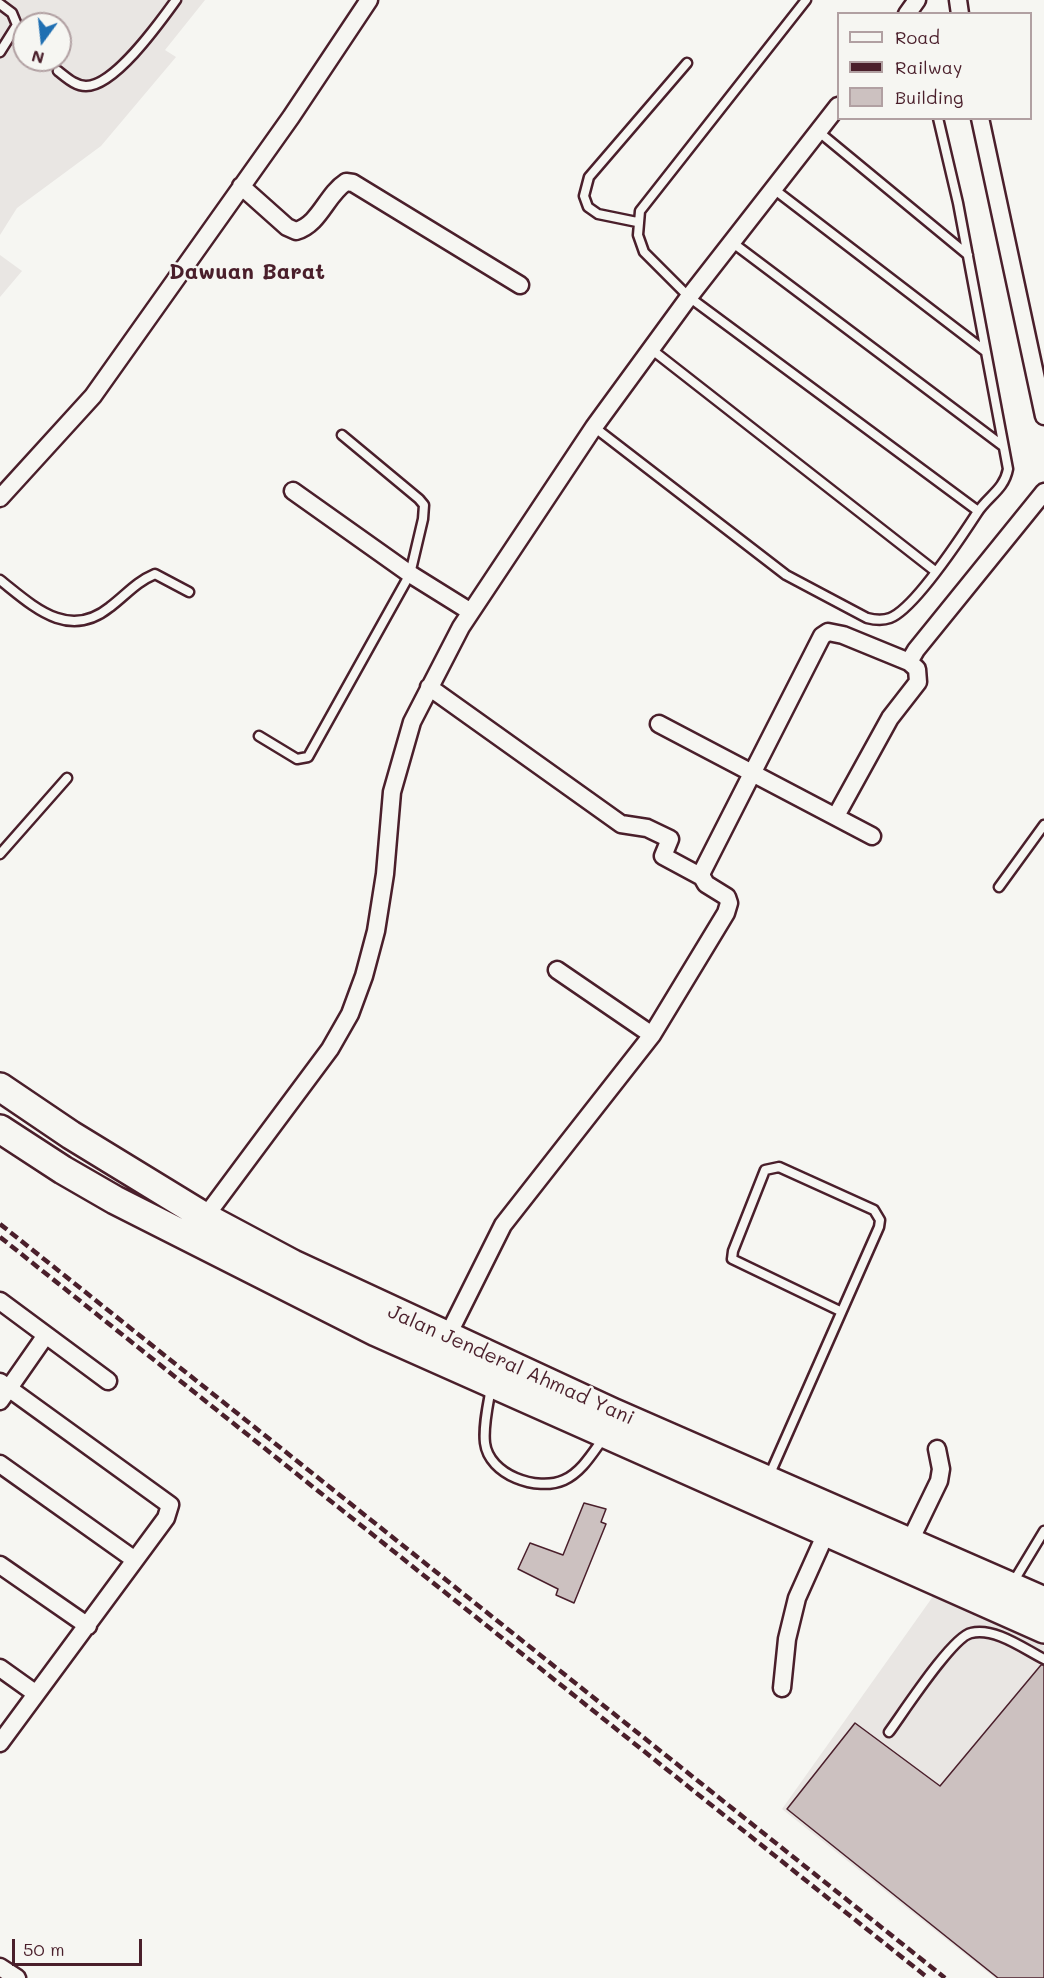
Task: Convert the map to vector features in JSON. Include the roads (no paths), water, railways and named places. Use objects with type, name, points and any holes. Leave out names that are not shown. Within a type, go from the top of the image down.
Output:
[{"type":"highway","name":"Jalan Jenderal Ahmad Yani","points":[[0,1086],[71,1136],[205,1217],[293,1264],[762,1489],[827,1532],[1044,1629]]},
{"type":"highway","name":"Jalan Jenderal Ahmad Yani","points":[[0,1129],[63,1170],[226,1257],[376,1332],[607,1434],[909,1543],[1044,1600]]},
{"type":"street","points":[[0,498],[93,396],[291,117],[369,0]]},
{"type":"street","points":[[205,1217],[317,1066],[350,1014],[364,976],[376,931],[385,874],[393,792],[412,722],[471,612],[594,427],[689,297],[775,190],[837,107]]},
{"type":"street","points":[[981,120],[1037,337],[1044,416]]},
{"type":"street","points":[[241,186],[287,227],[296,231],[312,223],[338,187],[346,182],[353,183],[520,285]]},
{"type":"street","points":[[293,491],[410,574],[471,612]]},
{"type":"street","points":[[909,662],[928,633],[1044,492]]},
{"type":"street","points":[[702,878],[702,872],[751,771],[822,636],[828,632],[843,635],[909,662],[917,669],[918,682],[890,718],[836,816]]},
{"type":"street","points":[[429,687],[621,824],[648,828],[670,839],[663,856],[702,878],[706,884],[727,897],[729,903],[726,913],[652,1035],[503,1225],[447,1337]]},
{"type":"street","points":[[659,724],[872,836]]},
{"type":"street","points":[[557,970],[652,1035]]},
{"type":"street","points":[[0,1301],[108,1381]]},
{"type":"street","points":[[0,1743],[166,1518],[170,1505],[3,1390],[46,1335]]},
{"type":"street","points":[[909,1543],[939,1481],[941,1469],[937,1449]]},
{"type":"street","points":[[0,1464],[135,1560]]},
{"type":"street","points":[[782,1688],[791,1618],[797,1598],[827,1532]]},
{"type":"street","points":[[0,1564],[88,1626]]},
{"type":"street","points":[[0,1668],[35,1693]]},
{"type":"street","points":[[0,1967],[17,1978]]},
{"type":"lane","points":[[59,72],[74,83],[87,86],[110,76],[151,33],[176,0]]},
{"type":"lane","points":[[806,0],[640,211],[637,222],[644,252],[689,297],[978,511]]},
{"type":"lane","points":[[0,4],[12,13],[17,25],[0,52]]},
{"type":"lane","points":[[637,222],[598,214],[588,207],[584,189],[589,177],[687,63]]},
{"type":"lane","points":[[594,427],[786,574],[867,618],[878,620],[890,618],[905,608],[978,511],[999,490],[1006,479],[1008,457],[1003,446],[968,255],[938,120]]},
{"type":"lane","points":[[819,132],[968,255]]},
{"type":"lane","points":[[775,190],[986,351]]},
{"type":"lane","points":[[733,243],[1003,446]]},
{"type":"lane","points":[[651,349],[935,571]]},
{"type":"lane","points":[[259,736],[297,759],[308,757],[410,574],[423,519],[424,505],[342,435]]},
{"type":"lane","points":[[0,580],[42,613],[66,621],[98,616],[133,585],[155,574],[189,592]]},
{"type":"lane","points":[[0,854],[67,778]]},
{"type":"lane","points":[[999,887],[1044,825]]},
{"type":"lane","points":[[762,1489],[879,1227],[878,1216],[874,1210],[779,1167],[765,1170],[733,1251],[732,1259],[840,1311]]},
{"type":"lane","points":[[491,1383],[485,1444],[491,1460],[508,1474],[529,1482],[549,1485],[565,1480],[579,1470],[607,1434]]},
{"type":"lane","points":[[1012,1585],[1044,1532]]},
{"type":"lane","points":[[889,1732],[934,1670],[960,1639],[970,1633],[997,1635],[1044,1659]]},
{"type":"railway","points":[[0,1224],[945,1978]]},
{"type":"railway","points":[[0,1237],[928,1978]]},
{"type":"district","name":"Dawuan Barat","points":[[247,272]]}]
